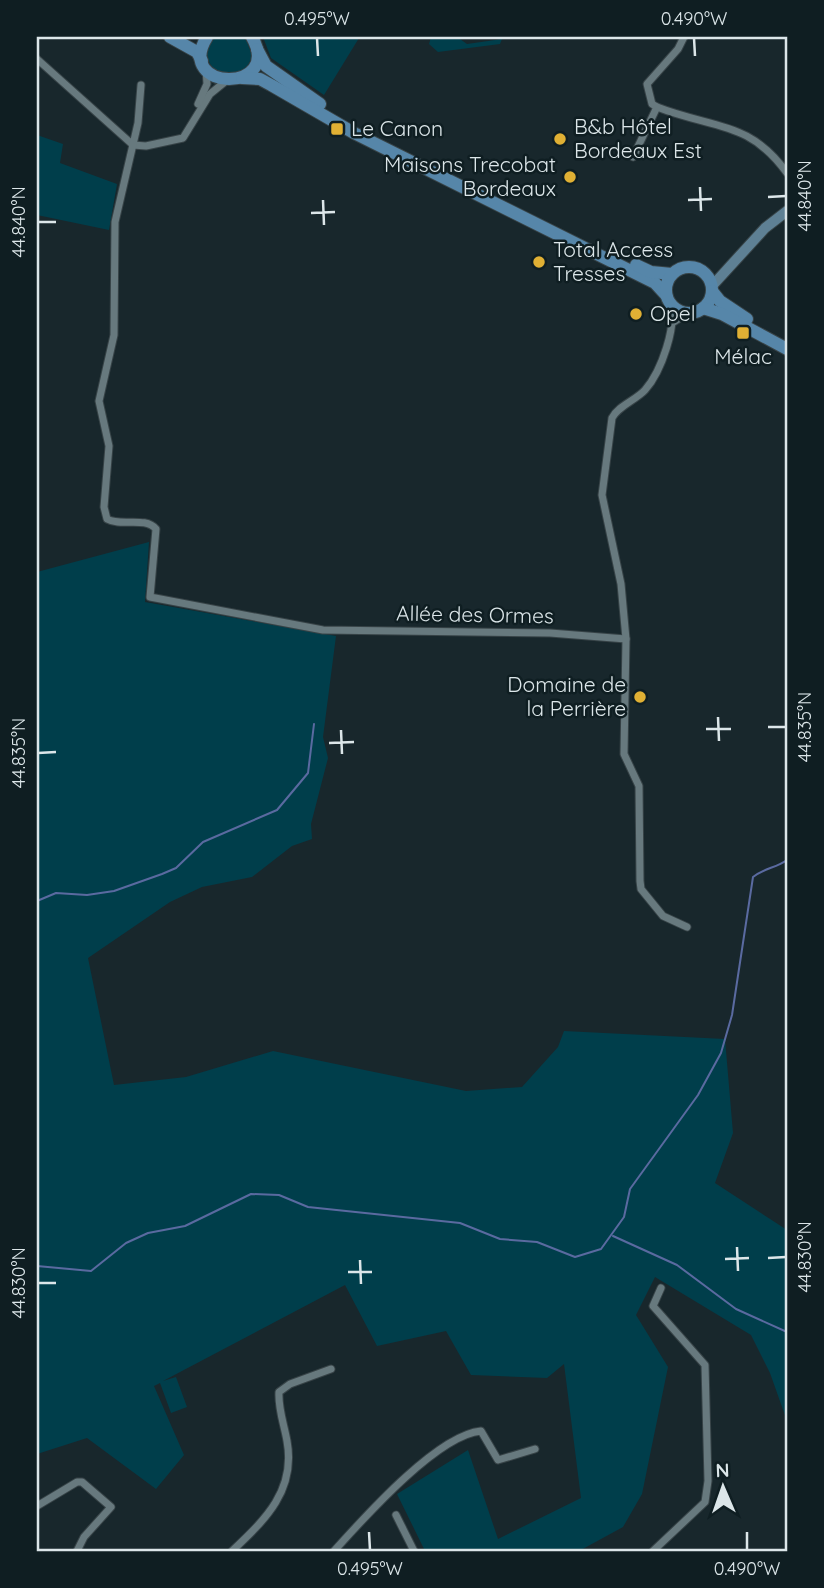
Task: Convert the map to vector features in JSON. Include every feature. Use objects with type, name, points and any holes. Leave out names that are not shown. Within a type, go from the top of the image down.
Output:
[{"type":"main road","points":[[170,37],[197,52],[204,65],[226,81],[260,79],[354,133],[655,284],[668,299],[688,313],[703,308],[722,314],[787,349]]},
{"type":"main road","points":[[204,65],[202,47],[207,37]]},
{"type":"main road","points":[[242,78],[254,66],[254,43]]},
{"type":"main road","points":[[254,43],[261,59],[276,75],[341,116],[643,269],[672,274]]},
{"type":"main road","points":[[668,299],[666,288],[672,274],[678,269],[694,268],[741,315],[787,341]]},
{"type":"main road","points":[[703,308],[710,284]]},
{"type":"street","points":[[684,37],[678,49],[647,84],[652,104],[751,135],[765,146],[787,173]]},
{"type":"street","points":[[37,59],[133,145],[183,138],[210,94],[226,81]]},
{"type":"street","points":[[170,141],[183,130],[205,92],[204,65]]},
{"type":"street","points":[[133,145],[141,104],[141,85]]},
{"type":"street","points":[[633,157],[657,107]]},
{"type":"street","name":"Allée des Ormes","points":[[133,145],[115,222],[114,335],[99,401],[99,414],[106,426],[109,446],[104,507],[107,519],[113,522],[147,523],[156,529],[150,597],[323,630],[550,633],[626,639]]},
{"type":"street","points":[[710,284],[765,228],[787,211]]},
{"type":"street","points":[[668,299],[672,323],[657,370],[647,387],[612,418],[602,495],[621,584],[626,639],[624,754],[639,786],[641,889],[663,916],[687,927]]},
{"type":"street","points":[[672,323],[688,313]]},
{"type":"street","points":[[653,1551],[705,1502],[708,1481],[705,1366],[653,1306],[662,1288]]},
{"type":"street","points":[[232,1551],[251,1533],[285,1490],[290,1469],[278,1407],[279,1392],[290,1384],[331,1369]]},
{"type":"street","points":[[334,1551],[355,1524],[399,1483],[433,1455],[473,1432],[481,1431],[498,1460],[535,1449]]},
{"type":"street","points":[[37,1506],[77,1482],[82,1482],[111,1507],[84,1537],[79,1551]]},
{"type":"street","points":[[396,1515],[414,1551]]},
{"type":"shaded area","points":[[213,37],[245,37],[252,55],[244,70],[218,74],[207,56]]},
{"type":"shaded area","points":[[263,37],[359,38],[324,95],[271,58]]},
{"type":"shaded area","points":[[431,37],[457,37],[467,44],[502,39],[500,44],[438,52],[429,44]]},
{"type":"shaded area","points":[[37,135],[63,144],[60,163],[117,184],[109,230],[37,215]]},
{"type":"shaded area","points":[[149,542],[145,602],[336,636],[323,737],[328,758],[311,824],[312,839],[292,846],[252,877],[202,887],[170,902],[88,958],[114,1085],[186,1077],[273,1051],[466,1091],[522,1087],[558,1047],[564,1031],[725,1039],[733,1133],[715,1183],[787,1230],[787,1421],[770,1373],[751,1335],[655,1277],[636,1315],[668,1367],[642,1494],[623,1527],[579,1551],[425,1551],[397,1494],[468,1450],[498,1539],[581,1498],[564,1364],[547,1378],[471,1375],[446,1331],[377,1346],[345,1285],[163,1381],[176,1377],[187,1407],[171,1413],[160,1383],[154,1386],[184,1455],[156,1489],[87,1438],[37,1454],[37,572]]},
{"type":"waterway","points":[[37,901],[56,893],[87,895],[114,891],[162,874],[176,868],[203,842],[277,810],[308,773],[314,724]]},
{"type":"waterway","points":[[37,1266],[91,1271],[126,1243],[148,1233],[185,1226],[251,1194],[279,1195],[308,1207],[460,1223],[500,1239],[537,1242],[575,1257],[601,1249],[624,1217],[630,1189],[698,1095],[721,1053],[732,1015],[753,877],[787,860]]},
{"type":"waterway","points":[[613,1236],[677,1265],[736,1309],[787,1332]]},
{"type":"place","name":"Le Canon","points":[[337,129]]},
{"type":"place","name":"B&b Hôtel Bordeaux Est","points":[[560,139]]},
{"type":"place","name":"Maisons Trecobat Bordeaux","points":[[570,177]]},
{"type":"place","name":"Total Access Tresses","points":[[539,262]]},
{"type":"place","name":"Opel","points":[[636,314]]},
{"type":"place","name":"Mélac","points":[[743,333]]},
{"type":"place","name":"Domaine de la Perrière","points":[[640,697]]}]
